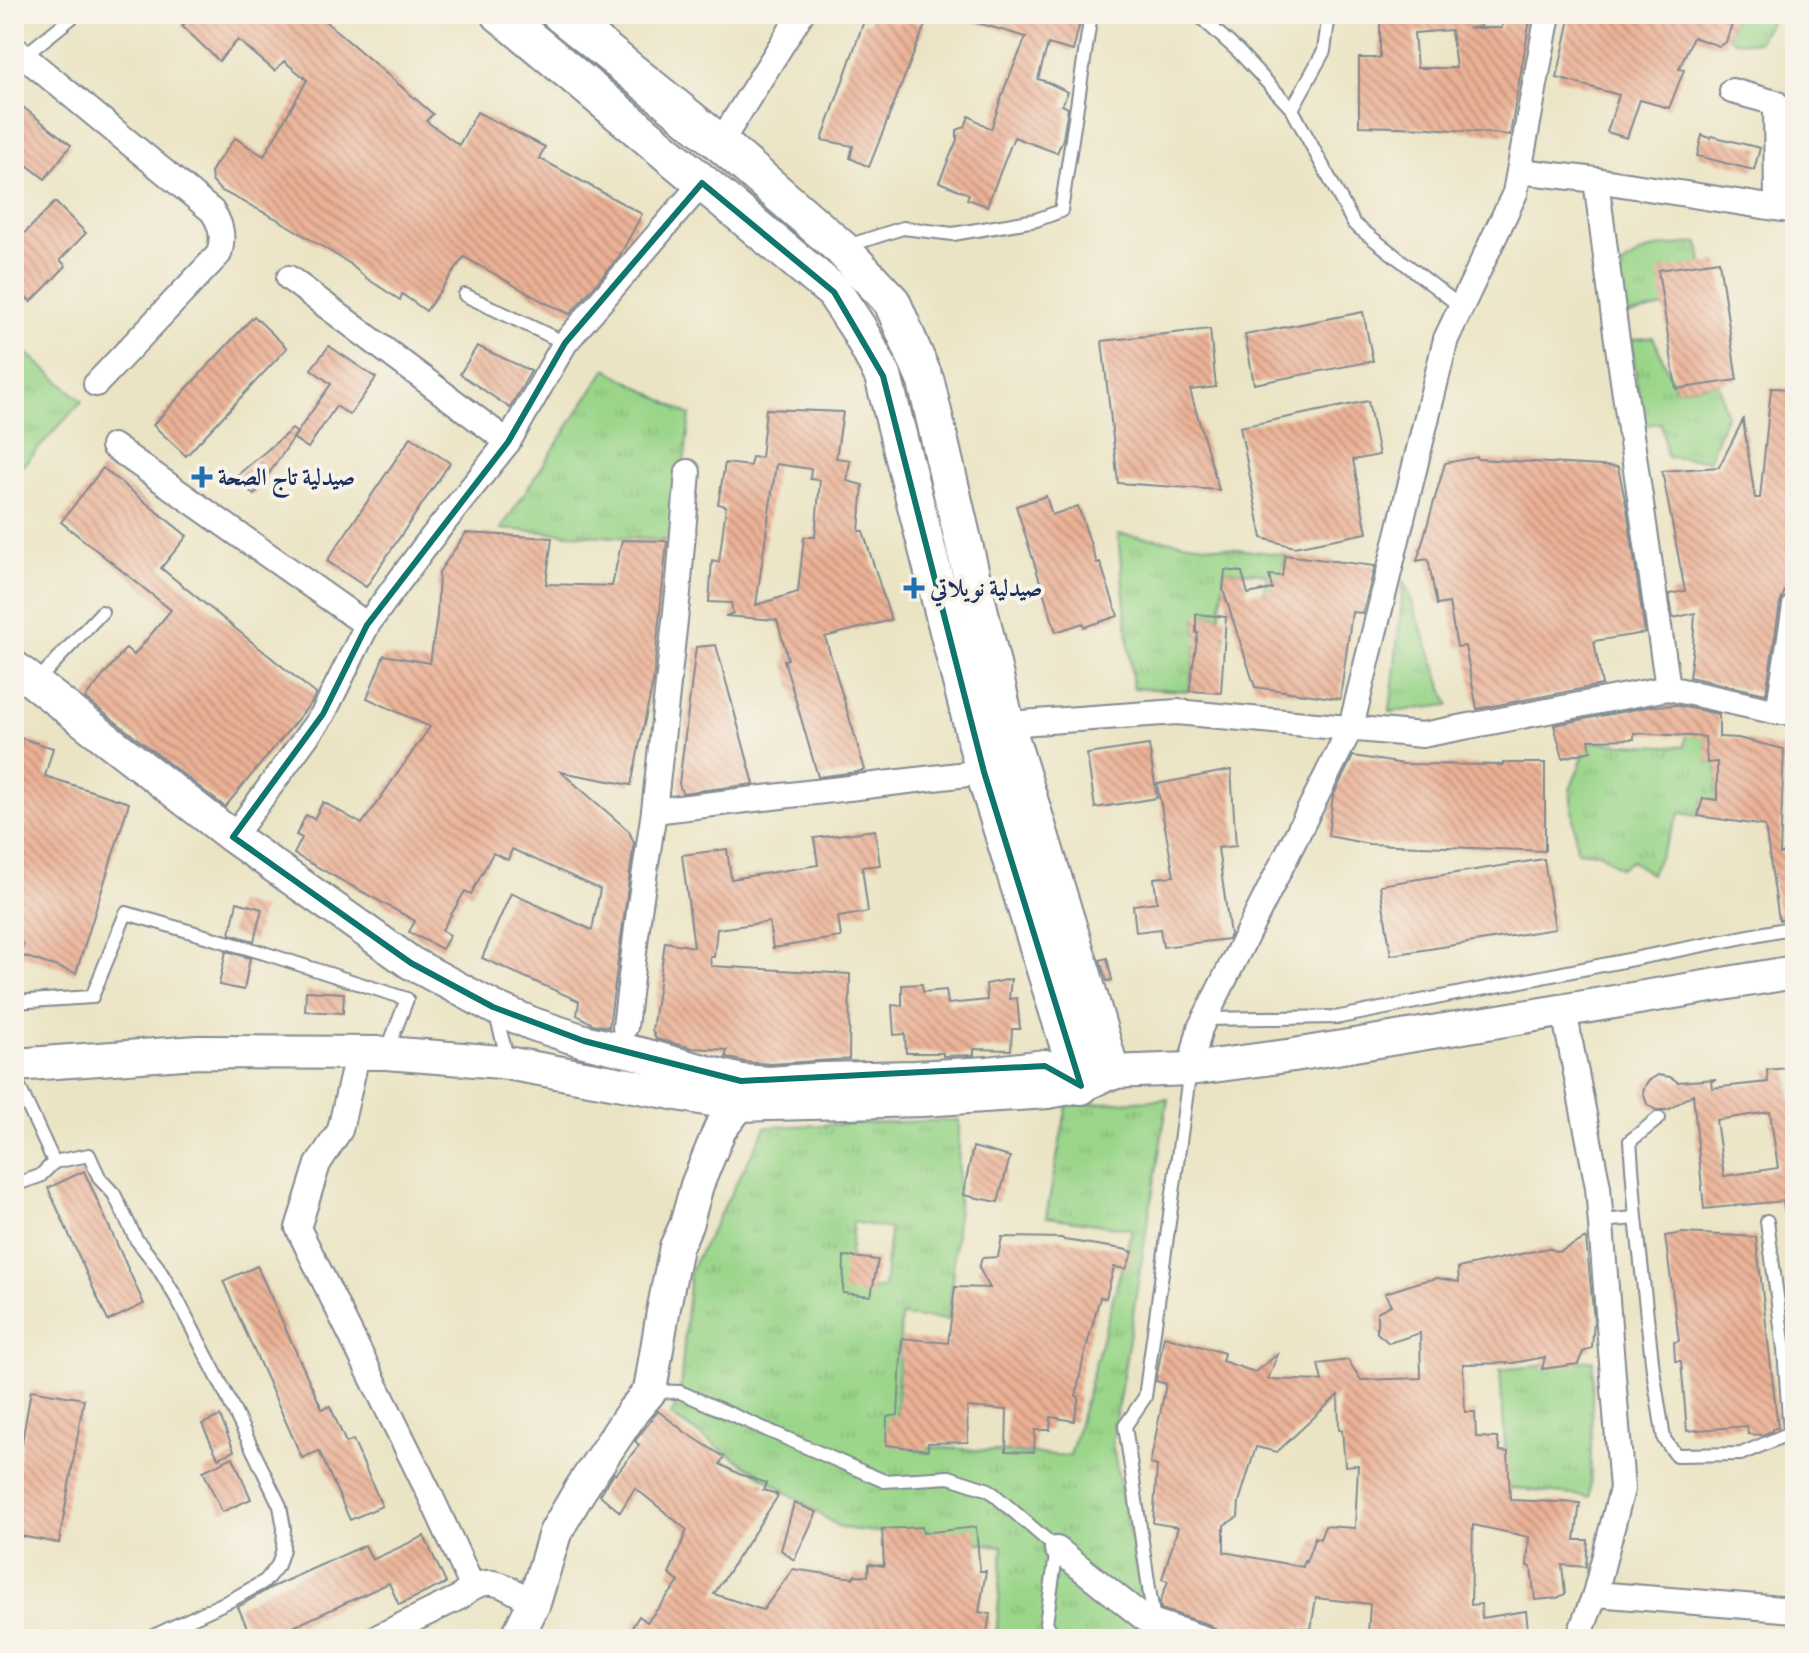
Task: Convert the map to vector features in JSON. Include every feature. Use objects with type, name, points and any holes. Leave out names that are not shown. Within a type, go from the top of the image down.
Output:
[{"type":"main road","points":[[500,14],[834,292],[858,328],[883,376],[984,772],[1096,1079]]},
{"type":"main road","points":[[560,14],[720,143],[841,248],[892,302],[926,382],[1006,724],[1083,975],[1096,1079]]},
{"type":"main road","points":[[569,72],[593,42]]},
{"type":"main road","points":[[24,675],[233,837],[411,963],[493,1007],[533,1024],[584,1041],[741,1081],[744,1093],[720,1129],[676,1247],[650,1391],[580,1490],[555,1533],[534,1603],[516,1639]]},
{"type":"main road","points":[[14,1065],[198,1052],[371,1054],[501,1062],[744,1093],[770,1083],[988,1073],[1045,1066],[1096,1079],[1294,1055],[1795,972]]},
{"type":"street","points":[[720,143],[801,14]]},
{"type":"street","points":[[1190,1069],[1200,1028],[1351,727],[1446,339],[1515,193],[1548,14]]},
{"type":"street","points":[[19,52],[212,211],[222,230],[219,254],[96,384]]},
{"type":"street","points":[[1520,171],[1786,210],[1776,103],[1732,91]]},
{"type":"street","points":[[1596,180],[1668,688]]},
{"type":"street","points":[[233,837],[323,714],[367,625],[508,442],[565,343],[702,183]]},
{"type":"street","points":[[289,278],[508,442]]},
{"type":"street","points":[[113,446],[367,625]]},
{"type":"street","points":[[625,1027],[654,811],[688,472]]},
{"type":"street","points":[[1006,724],[1177,712],[1422,735],[1668,688],[1787,712],[1795,606]]},
{"type":"street","points":[[654,811],[984,772]]},
{"type":"street","points":[[1564,1011],[1598,1187],[1622,1489],[1595,1594],[1578,1639]]},
{"type":"street","points":[[371,1054],[340,1130],[318,1164],[298,1228],[472,1586]]},
{"type":"street","points":[[1057,1549],[1145,1619],[1205,1639]]},
{"type":"street","points":[[374,1639],[460,1597],[472,1586],[496,1582],[534,1603]]},
{"type":"street","points":[[1595,1594],[1795,1610]]},
{"type":"lane","points":[[14,30],[19,14]]},
{"type":"lane","points":[[19,52],[76,14]]},
{"type":"lane","points":[[841,248],[903,228],[953,234],[1036,220],[1061,211],[1091,14]]},
{"type":"lane","points":[[1197,14],[1238,51],[1292,109],[1354,224],[1461,307]]},
{"type":"lane","points":[[1292,109],[1324,51],[1329,14]]},
{"type":"lane","points":[[465,295],[565,343]]},
{"type":"lane","points":[[24,675],[102,612]]},
{"type":"lane","points":[[14,1002],[92,997],[126,913],[407,999],[371,1054]]},
{"type":"lane","points":[[1205,1019],[1340,1017],[1795,927]]},
{"type":"lane","points":[[493,1007],[505,1049],[501,1062]]},
{"type":"lane","points":[[1154,1622],[1125,1426],[1145,1397],[1190,1069]]},
{"type":"lane","points":[[14,1076],[54,1162]]},
{"type":"lane","points":[[1659,1118],[1630,1141],[1653,1370],[1664,1439],[1676,1455],[1741,1454],[1790,1433],[1784,1349],[1767,1221]]},
{"type":"lane","points":[[14,1185],[40,1176],[54,1162],[89,1155],[100,1179],[114,1194],[136,1239],[177,1299],[280,1506],[284,1528],[283,1549],[278,1565],[265,1581],[147,1639]]},
{"type":"lane","points":[[1600,1221],[1636,1218]]},
{"type":"lane","points":[[650,1391],[680,1392],[884,1481],[949,1477],[989,1490],[1057,1549],[1046,1623],[1056,1639]]},
{"type":"highlighted area","points":[[702,183],[834,292],[883,376],[984,772],[1081,1086],[1045,1066],[741,1081],[584,1041],[493,1007],[411,963],[233,837],[323,714],[367,625],[508,442],[565,343]]},
{"type":"green space","points":[[1731,14],[1775,14],[1758,42],[1734,41],[1728,36],[1734,18]]},
{"type":"green space","points":[[1699,243],[1702,264],[1664,307],[1622,316],[1618,286],[1620,268],[1648,250]]},
{"type":"green space","points":[[1653,337],[1676,389],[1719,383],[1726,415],[1709,460],[1667,457],[1661,423],[1642,425],[1631,340]]},
{"type":"green space","points":[[14,342],[82,401],[14,475]]},
{"type":"green space","points":[[606,369],[690,415],[675,541],[501,529]]},
{"type":"green space","points":[[1118,534],[1285,555],[1283,567],[1301,569],[1263,600],[1267,574],[1225,570],[1220,616],[1196,615],[1196,633],[1225,634],[1224,647],[1196,646],[1189,691],[1133,688]]},
{"type":"green space","points":[[1404,580],[1449,705],[1390,712]]},
{"type":"green space","points":[[1688,725],[1704,725],[1708,763],[1717,762],[1717,800],[1703,799],[1698,816],[1680,813],[1651,874],[1632,861],[1620,868],[1600,853],[1577,851],[1570,790],[1586,742],[1684,747]]},
{"type":"green space","points":[[1168,1099],[1112,1443],[1141,1593],[1130,1639],[996,1639],[1003,1546],[841,1528],[671,1416],[680,1392],[690,1271],[766,1127],[959,1120],[958,1205],[949,1320],[901,1316],[895,1445],[1070,1456],[1132,1229],[1046,1217],[1067,1105]],"holes":[[[853,1222],[890,1229],[884,1289],[847,1285]]]},
{"type":"green space","points":[[1593,1360],[1590,1497],[1508,1488],[1500,1370]]},
{"type":"building","points":[[193,14],[317,14],[433,114],[426,121],[459,145],[477,112],[545,147],[539,158],[642,214],[619,257],[570,314],[464,257],[426,311],[402,294],[400,300],[349,263],[277,219],[220,190],[212,181],[211,173],[215,165],[235,138],[264,156],[307,80],[284,61],[275,71],[238,40],[219,61],[182,26]]},
{"type":"building","points":[[872,14],[898,23],[902,16],[925,25],[869,167],[850,158],[853,146],[822,140],[864,21],[868,23]]},
{"type":"building","points":[[964,14],[1082,14],[1073,51],[1048,44],[1038,79],[1068,92],[1062,105],[1068,108],[1063,139],[1057,153],[1014,137],[987,206],[967,199],[969,194],[939,182],[957,140],[957,130],[965,127],[969,116],[991,129],[1026,37],[964,19]]},
{"type":"building","points":[[1380,14],[1479,14],[1480,27],[1468,28],[1502,28],[1503,14],[1531,14],[1510,135],[1359,126],[1359,58],[1380,58]],"holes":[[[1451,30],[1456,68],[1417,68],[1414,33]]]},
{"type":"building","points":[[1571,14],[1725,14],[1734,18],[1726,42],[1719,46],[1693,37],[1679,69],[1684,70],[1669,108],[1640,100],[1627,138],[1607,132],[1619,95],[1557,78]]},
{"type":"building","points":[[14,100],[71,145],[45,179],[14,155]]},
{"type":"building","points":[[1702,135],[1760,148],[1754,170],[1697,156]]},
{"type":"building","points":[[55,202],[86,233],[60,260],[66,266],[31,302],[14,285],[14,244]]},
{"type":"building","points":[[1719,261],[1737,380],[1676,389],[1658,270]]},
{"type":"building","points":[[1363,312],[1373,361],[1254,384],[1245,335]]},
{"type":"building","points":[[254,316],[287,348],[186,456],[153,425]]},
{"type":"building","points":[[1210,329],[1216,387],[1190,390],[1219,490],[1118,483],[1102,341]]},
{"type":"building","points":[[329,346],[376,378],[350,415],[336,406],[308,448],[293,438],[331,384],[311,369]]},
{"type":"building","points":[[477,346],[531,371],[510,408],[460,374]]},
{"type":"building","points":[[1771,388],[1795,389],[1795,430],[1791,452],[1795,452],[1792,493],[1795,494],[1789,538],[1788,590],[1785,590],[1780,604],[1766,694],[1689,677],[1695,613],[1673,618],[1669,594],[1685,591],[1662,471],[1719,467],[1743,420],[1755,498],[1760,498]]},
{"type":"building","points":[[1368,401],[1379,455],[1353,460],[1367,533],[1294,547],[1262,538],[1240,427]]},
{"type":"building","points":[[766,409],[843,412],[836,458],[850,460],[847,481],[863,485],[859,531],[863,531],[891,620],[825,637],[865,770],[818,777],[784,660],[788,659],[777,620],[725,616],[733,613],[731,603],[709,602],[712,560],[719,562],[726,506],[718,504],[725,463],[750,466],[752,457],[761,458]],"holes":[[[776,464],[811,469],[810,479],[820,480],[815,537],[804,537],[798,592],[756,605]]]},
{"type":"building","points":[[292,429],[297,433],[254,495],[234,478]]},
{"type":"building","points":[[411,437],[450,463],[366,587],[327,561]]},
{"type":"building","points":[[1477,457],[1618,467],[1645,633],[1594,641],[1602,685],[1477,709],[1465,646],[1457,647],[1449,603],[1437,605],[1428,559],[1417,561],[1445,463]]},
{"type":"building","points":[[103,468],[187,536],[161,568],[316,694],[225,807],[85,698],[126,648],[134,655],[171,610],[61,522]]},
{"type":"building","points":[[1046,496],[1052,515],[1078,506],[1118,616],[1056,632],[1016,506]]},
{"type":"building","points":[[466,533],[552,538],[546,584],[612,586],[622,540],[667,541],[653,682],[631,785],[561,772],[629,831],[634,843],[609,1027],[593,1024],[577,1015],[579,1001],[482,958],[511,893],[592,930],[600,889],[512,849],[508,860],[493,853],[471,894],[465,891],[442,930],[450,935],[442,949],[409,932],[415,921],[294,854],[302,838],[296,835],[306,815],[314,819],[323,802],[362,824],[430,727],[367,698],[384,655],[430,663],[439,572]]},
{"type":"building","points":[[1285,555],[1375,566],[1363,613],[1352,612],[1340,699],[1255,687],[1223,590],[1225,570],[1242,572],[1248,594],[1272,589],[1269,575],[1282,576]]},
{"type":"building","points":[[1196,614],[1226,617],[1221,693],[1189,691],[1198,633]]},
{"type":"building","points":[[716,645],[754,784],[682,793],[679,784],[696,647]]},
{"type":"building","points":[[1674,705],[1719,714],[1719,737],[1738,738],[1784,749],[1780,854],[1795,851],[1795,918],[1779,920],[1765,826],[1698,816],[1703,798],[1717,800],[1717,762],[1707,763],[1705,737],[1634,733],[1634,739],[1589,740],[1591,751],[1563,758],[1554,725],[1652,706]]},
{"type":"building","points":[[14,736],[53,748],[45,776],[129,803],[76,973],[20,955],[23,944],[14,942]]},
{"type":"building","points":[[1149,745],[1157,798],[1095,808],[1087,754]]},
{"type":"building","points":[[1353,756],[1404,764],[1545,763],[1545,851],[1369,844],[1328,836],[1333,796]]},
{"type":"building","points":[[1231,770],[1236,846],[1218,848],[1230,935],[1228,939],[1163,947],[1160,929],[1136,932],[1133,905],[1157,902],[1154,878],[1174,876],[1157,784]]},
{"type":"building","points":[[875,830],[880,865],[862,867],[868,912],[838,917],[841,937],[773,948],[769,922],[717,929],[714,957],[710,957],[711,966],[850,974],[849,1059],[770,1064],[744,1062],[726,1057],[727,1050],[692,1048],[656,1039],[652,1030],[665,942],[694,947],[682,855],[727,849],[731,879],[818,865],[814,838]]},
{"type":"building","points":[[1544,859],[1555,929],[1391,955],[1380,885]]},
{"type":"building","points":[[237,902],[262,909],[254,941],[230,934]]},
{"type":"building","points":[[226,951],[250,958],[244,990],[219,985]]},
{"type":"building","points":[[1107,958],[1112,980],[1107,981],[1100,960]]},
{"type":"building","points":[[1011,979],[1009,999],[1017,998],[1020,1029],[1012,1029],[1011,1050],[974,1049],[974,1055],[943,1056],[943,1053],[906,1053],[905,1034],[894,1035],[892,1005],[902,1006],[902,985],[922,984],[923,992],[946,990],[948,1004],[987,1000],[986,984]]},
{"type":"building","points":[[306,991],[344,993],[343,1013],[305,1011]]},
{"type":"building","points":[[1788,1068],[1791,1098],[1795,1098],[1795,1210],[1784,1210],[1783,1201],[1704,1209],[1693,1094],[1668,1110],[1656,1110],[1647,1104],[1643,1092],[1645,1086],[1658,1075],[1678,1082],[1716,1079],[1711,1082],[1712,1088],[1768,1082],[1767,1070]],"holes":[[[1770,1112],[1778,1168],[1724,1176],[1716,1120]]]},
{"type":"building","points":[[973,1147],[1010,1157],[998,1202],[963,1195]]},
{"type":"building","points":[[84,1171],[144,1304],[108,1321],[48,1188]]},
{"type":"building","points":[[1683,1233],[1756,1237],[1778,1428],[1772,1431],[1762,1435],[1748,1434],[1747,1426],[1687,1431],[1681,1361],[1675,1361],[1674,1342],[1679,1341],[1665,1236]]},
{"type":"building","points":[[1002,1237],[1062,1238],[1133,1252],[1126,1269],[1114,1267],[1106,1298],[1100,1297],[1083,1360],[1074,1421],[1051,1417],[1050,1430],[1035,1430],[1034,1452],[1006,1451],[1007,1410],[967,1407],[968,1442],[928,1443],[928,1450],[886,1445],[887,1417],[898,1415],[902,1338],[948,1343],[955,1287],[990,1288],[979,1268],[982,1258],[998,1257]]},
{"type":"building","points":[[1586,1238],[1594,1320],[1592,1348],[1583,1352],[1578,1364],[1542,1369],[1545,1357],[1513,1363],[1463,1364],[1465,1412],[1475,1412],[1476,1437],[1497,1438],[1500,1451],[1508,1452],[1510,1500],[1580,1503],[1575,1540],[1588,1540],[1586,1567],[1562,1565],[1565,1594],[1557,1598],[1535,1600],[1531,1567],[1527,1566],[1529,1537],[1473,1525],[1471,1605],[1481,1604],[1482,1618],[1526,1611],[1529,1639],[1396,1639],[1393,1636],[1368,1634],[1370,1604],[1316,1598],[1311,1629],[1297,1627],[1311,1639],[1233,1639],[1219,1634],[1210,1625],[1161,1609],[1160,1602],[1168,1581],[1162,1579],[1178,1527],[1153,1523],[1157,1466],[1150,1464],[1166,1384],[1156,1381],[1164,1336],[1224,1353],[1222,1361],[1255,1372],[1278,1354],[1268,1379],[1322,1381],[1318,1364],[1348,1360],[1361,1380],[1421,1378],[1420,1333],[1389,1343],[1377,1333],[1377,1312],[1391,1305],[1385,1293],[1438,1278],[1459,1282],[1458,1268],[1548,1248],[1559,1252]],"holes":[[[1338,1395],[1339,1430],[1342,1430],[1345,1466],[1358,1465],[1355,1528],[1325,1526],[1320,1539],[1315,1537],[1303,1567],[1224,1552],[1224,1525],[1238,1517],[1239,1502],[1256,1447],[1277,1452]]]},
{"type":"building","points":[[844,1256],[878,1260],[871,1296],[843,1293]]},
{"type":"building","points":[[257,1266],[322,1409],[330,1406],[346,1443],[353,1440],[382,1506],[350,1520],[319,1451],[302,1458],[223,1281]]},
{"type":"building","points":[[31,1390],[84,1399],[59,1543],[14,1535],[14,1489]]},
{"type":"building","points":[[658,1411],[724,1457],[720,1464],[766,1483],[763,1490],[778,1496],[714,1594],[763,1610],[793,1569],[853,1578],[855,1575],[868,1576],[869,1564],[884,1566],[882,1529],[922,1527],[923,1533],[976,1527],[980,1571],[986,1571],[979,1612],[990,1614],[986,1639],[625,1639],[639,1616],[647,1622],[679,1582],[669,1574],[687,1530],[635,1488],[620,1512],[600,1495],[614,1473],[639,1445],[635,1441]]},
{"type":"building","points":[[220,1416],[234,1451],[218,1458],[202,1424]]},
{"type":"building","points":[[233,1457],[251,1499],[222,1512],[203,1471]]},
{"type":"building","points":[[794,1503],[817,1512],[794,1560],[781,1550]]},
{"type":"building","points":[[424,1536],[446,1583],[399,1605],[389,1583],[267,1639],[252,1639],[238,1607],[272,1587],[365,1545],[372,1560]]},
{"type":"place","name":"صيدلية تاج الصحة","points":[[202,477]]},
{"type":"place","name":"صيدلية نويلاتي","points":[[914,588]]}]
